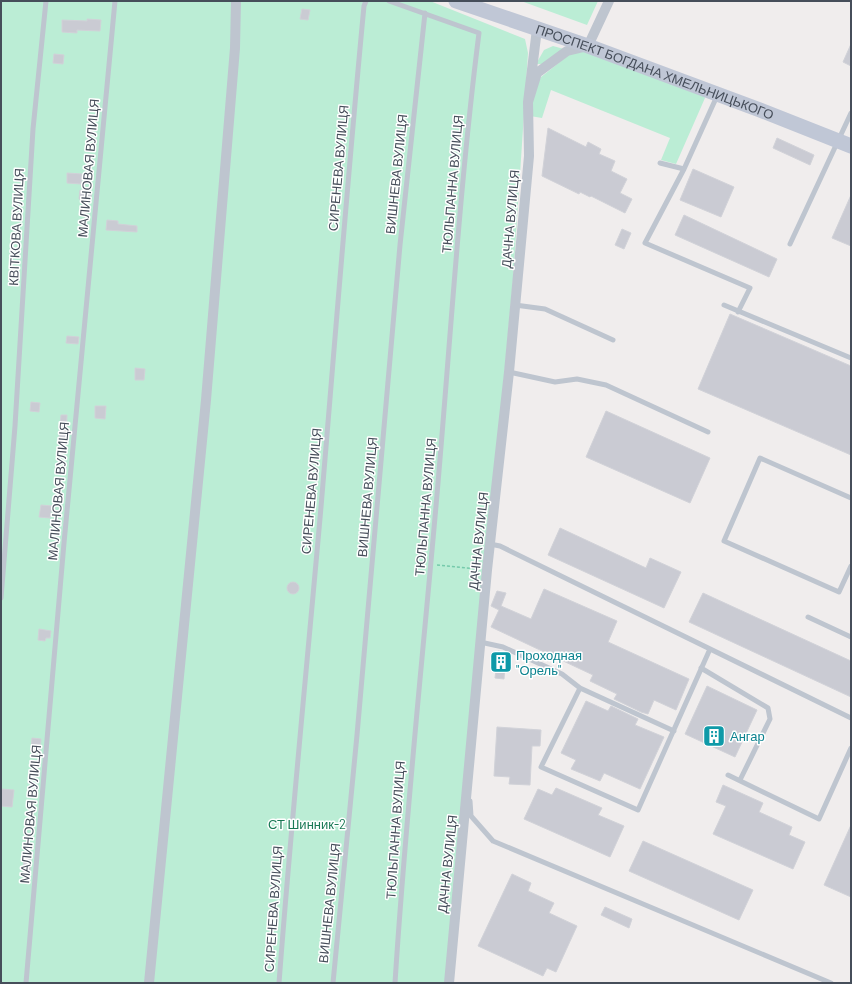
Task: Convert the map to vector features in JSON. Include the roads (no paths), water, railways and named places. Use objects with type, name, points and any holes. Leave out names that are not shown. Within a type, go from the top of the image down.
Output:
[{"type":"main road","name":"ПРОСПЕКТ БОГДАНА ХМЕЛЬНИЦЬКОГО","points":[[462,2],[588,46],[845,143]]},
{"type":"street","points":[[149,983],[206,400],[235,48],[236,1]]},
{"type":"street","points":[[528,102],[537,73],[567,51],[588,46],[609,1]]},
{"type":"street","points":[[528,102],[537,29]]},
{"type":"street","name":"ДАЧНА ВУЛИЦЯ","points":[[449,983],[480,642],[509,372],[529,156],[528,102]]},
{"type":"lane","name":"КВІТКОВА ВУЛИЦЯ","points":[[1,598],[15,426],[33,129],[46,1]]},
{"type":"lane","name":"МАЛИНОВАЯ ВУЛИЦЯ","points":[[26,983],[64,543],[115,1]]},
{"type":"lane","name":"СИРЕНЕВА ВУЛИЦЯ","points":[[279,983],[292,813],[319,530],[353,114],[364,6],[366,1]]},
{"type":"lane","points":[[389,1],[425,14]]},
{"type":"lane","name":"ТЮЛЬПАННА ВУЛИЦЯ","points":[[395,983],[411,762],[431,565],[468,115],[478,33],[425,14]]},
{"type":"lane","name":"ВИШНЕВА ВУЛИЦЯ","points":[[333,983],[352,789],[401,238],[425,14]]},
{"type":"lane","points":[[718,95],[684,169],[645,243],[750,288],[738,312]]},
{"type":"lane","points":[[790,244],[845,143],[851,113]]},
{"type":"lane","points":[[660,163],[684,169]]},
{"type":"lane","points":[[515,305],[545,309],[613,340]]},
{"type":"lane","points":[[724,306],[851,358]]},
{"type":"lane","points":[[509,372],[555,382],[577,379],[606,385],[708,432]]},
{"type":"lane","points":[[851,498],[760,458],[724,541],[839,592],[851,566]]},
{"type":"lane","points":[[490,544],[500,546],[851,718]]},
{"type":"lane","points":[[808,617],[851,637]]},
{"type":"lane","points":[[480,642],[503,647],[562,674],[580,688],[674,731]]},
{"type":"lane","points":[[580,688],[541,767],[638,810],[710,649]]},
{"type":"lane","points":[[701,668],[768,708],[770,719],[740,780]]},
{"type":"lane","points":[[728,775],[819,819],[851,748]]},
{"type":"lane","points":[[468,787],[471,816],[493,841],[831,983]]},
{"type":"place","name":"Проходная \"Орель\"","points":[[501,662]]},
{"type":"place","name":"Ангар","points":[[714,736]]},
{"type":"park label","name":"СТ Шинник-2","points":[[307,824]]}]
